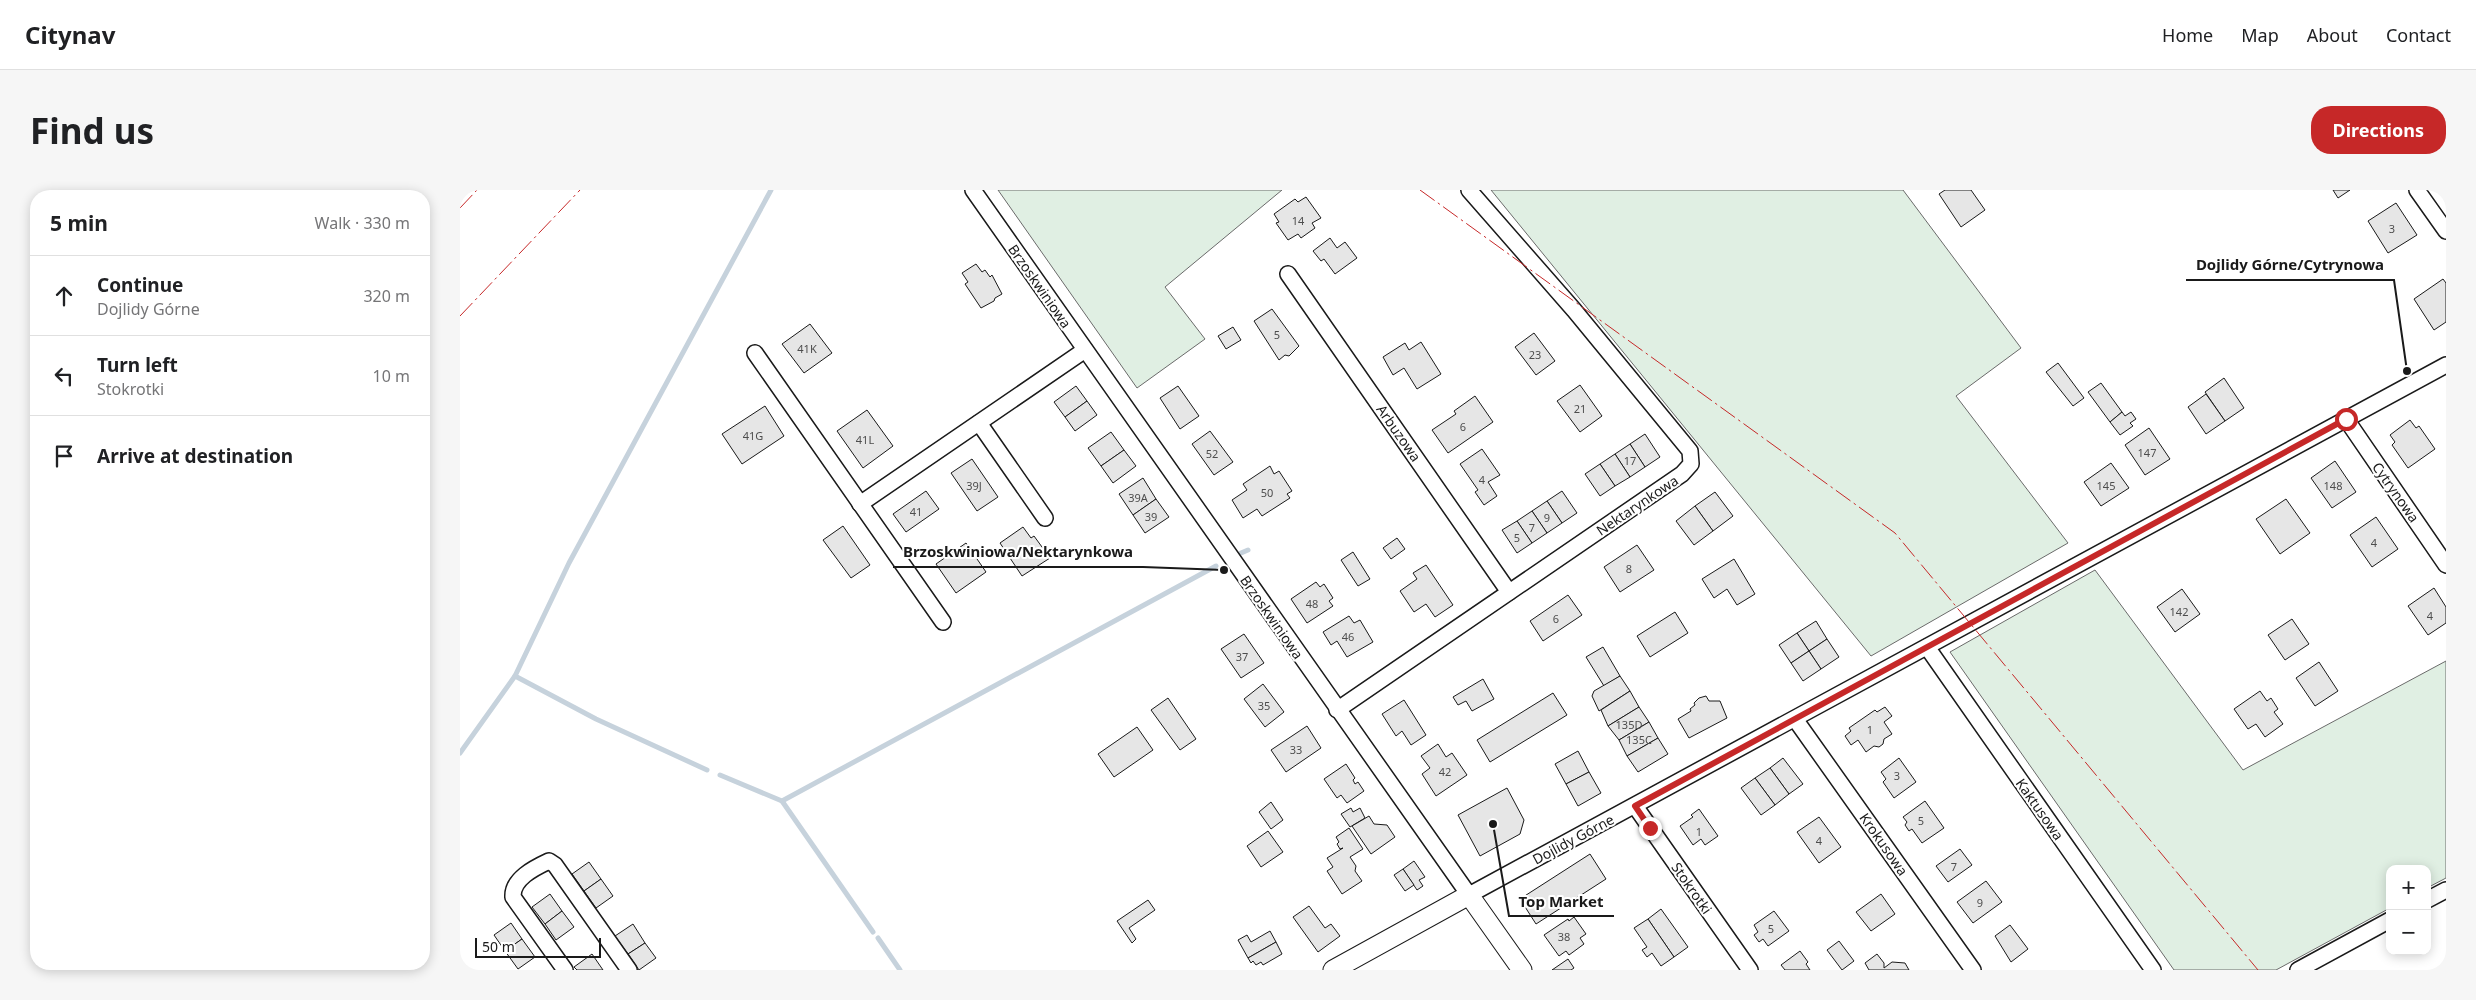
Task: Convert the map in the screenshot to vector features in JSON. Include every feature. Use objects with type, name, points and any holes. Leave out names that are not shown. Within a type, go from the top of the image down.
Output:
[{"type":"street","name":"Brzoskwiniowa","points":[[973,190],[1522,970]]},
{"type":"street","name":"Nektarynkowa","points":[[1338,710],[1682,474],[1691,464],[1690,451],[1574,310],[1469,190]]},
{"type":"street","points":[[2417,190],[2446,232]]},
{"type":"street","name":"Arbuzowa","points":[[1288,274],[1509,592]]},
{"type":"street","points":[[860,504],[1085,350]]},
{"type":"street","points":[[755,353],[943,622]]},
{"type":"street","name":"Dojlidy Górne","points":[[1333,970],[2446,365]]},
{"type":"street","name":"Cytrynowa","points":[[2346,419],[2446,565]]},
{"type":"street","points":[[979,423],[1045,518]]},
{"type":"street","name":"Kaktusowa","points":[[1927,647],[2153,970]]},
{"type":"street","name":"Krokusowa","points":[[1794,719],[1973,970]]},
{"type":"street","name":"Stokrotki","points":[[1635,806],[1750,970]]},
{"type":"street","points":[[565,970],[513,897],[513,888],[519,880],[549,862],[555,865],[629,970]]},
{"type":"street","points":[[2431,898],[2446,890]]},
{"type":"street","points":[[2298,970],[2386,922]]},
{"type":"green space","points":[[998,190],[1282,190],[1165,287],[1205,339],[1137,388]]},
{"type":"green space","points":[[1491,190],[1903,190],[2021,348],[1956,396],[2068,543],[1871,656]]},
{"type":"green space","points":[[2095,570],[2243,770],[2446,661],[2446,878],[2431,886],[2431,865],[2386,865],[2386,910],[2276,970],[2174,970],[1950,652]]},
{"type":"building","points":[[1945,190],[1971,190],[1985,210],[1961,227],[1939,194]]},
{"type":"building","points":[[2333,190],[2350,190],[2338,198]]},
{"type":"building","points":[[1306,197],[1321,218],[1312,223],[1315,228],[1301,238],[1298,234],[1288,240],[1276,223],[1279,222],[1274,214],[1295,199],[1298,202]]},
{"type":"building","points":[[2396,203],[2417,235],[2388,253],[2368,221]]},
{"type":"building","points":[[1330,238],[1337,248],[1345,242],[1357,258],[1335,274],[1324,259],[1321,261],[1313,251]]},
{"type":"building","points":[[976,264],[982,272],[985,270],[990,277],[992,275],[1002,294],[981,308],[965,284],[968,282],[962,273]]},
{"type":"building","points":[[2443,279],[2446,283],[2446,322],[2434,330],[2414,299]]},
{"type":"building","points":[[1272,309],[1299,346],[1289,356],[1285,355],[1279,360],[1254,321]]},
{"type":"building","points":[[810,324],[832,353],[804,373],[782,344]]},
{"type":"building","points":[[1233,327],[1241,340],[1226,349],[1218,336]]},
{"type":"building","points":[[1534,333],[1555,361],[1536,375],[1515,347]]},
{"type":"building","points":[[1421,342],[1441,374],[1417,389],[1404,368],[1393,375],[1383,357],[1405,343],[1409,350]]},
{"type":"building","points":[[2058,363],[2084,398],[2073,406],[2046,372]]},
{"type":"building","points":[[2224,378],[2244,408],[2225,421],[2205,392]]},
{"type":"building","points":[[2101,383],[2122,412],[2110,422],[2088,392]]},
{"type":"building","points":[[1580,385],[1602,416],[1580,432],[1557,401]]},
{"type":"building","points":[[1076,386],[1087,401],[1065,417],[1054,402]]},
{"type":"building","points":[[1178,386],[1199,416],[1180,429],[1160,398]]},
{"type":"building","points":[[2206,394],[2225,421],[2206,434],[2188,407]]},
{"type":"building","points":[[1475,396],[1493,422],[1448,453],[1432,430],[1456,414],[1454,411]]},
{"type":"building","points":[[1087,401],[1097,415],[1075,431],[1065,417]]},
{"type":"building","points":[[765,406],[784,436],[742,464],[722,434]]},
{"type":"building","points":[[867,410],[893,446],[863,468],[837,431]]},
{"type":"building","points":[[2122,412],[2125,416],[2131,412],[2136,419],[2130,423],[2133,426],[2120,435],[2110,422]]},
{"type":"building","points":[[2410,420],[2416,428],[2419,426],[2435,449],[2408,468],[2392,445],[2395,442],[2390,435]]},
{"type":"building","points":[[2149,428],[2170,459],[2145,475],[2125,445]]},
{"type":"building","points":[[1210,431],[1233,462],[1214,475],[1192,444]]},
{"type":"building","points":[[1111,432],[1124,450],[1101,466],[1088,448]]},
{"type":"building","points":[[1645,434],[1660,457],[1645,467],[1630,444]]},
{"type":"building","points":[[1630,444],[1645,467],[1630,477],[1615,454]]},
{"type":"building","points":[[1482,449],[1500,475],[1488,482],[1497,496],[1484,505],[1475,492],[1478,490],[1460,464]]},
{"type":"building","points":[[1124,450],[1136,466],[1113,483],[1101,466]]},
{"type":"building","points":[[1615,454],[1630,477],[1615,486],[1600,464]]},
{"type":"building","points":[[972,459],[998,497],[977,511],[951,473]]},
{"type":"building","points":[[2335,461],[2356,492],[2332,508],[2311,478]]},
{"type":"building","points":[[2111,463],[2129,488],[2101,506],[2084,482]]},
{"type":"building","points":[[1600,464],[1615,486],[1600,496],[1585,474]]},
{"type":"building","points":[[1270,466],[1274,474],[1279,471],[1292,491],[1287,494],[1290,498],[1262,516],[1257,509],[1243,518],[1232,500],[1247,490],[1243,484]]},
{"type":"building","points":[[1143,478],[1156,499],[1133,515],[1119,494]]},
{"type":"building","points":[[926,491],[939,509],[906,532],[893,514]]},
{"type":"building","points":[[1562,491],[1577,513],[1562,523],[1547,501]]},
{"type":"building","points":[[1715,492],[1733,516],[1713,531],[1695,506]]},
{"type":"building","points":[[1156,499],[1169,517],[1145,533],[1133,515]]},
{"type":"building","points":[[2286,499],[2310,533],[2280,554],[2256,519]]},
{"type":"building","points":[[1547,501],[1562,523],[1547,533],[1532,511]]},
{"type":"building","points":[[1695,506],[1713,531],[1694,545],[1676,521]]},
{"type":"building","points":[[1532,511],[1547,533],[1532,543],[1517,521]]},
{"type":"building","points":[[2376,517],[2398,549],[2372,567],[2350,535]]},
{"type":"building","points":[[1517,521],[1532,543],[1517,553],[1502,530]]},
{"type":"building","points":[[843,526],[870,565],[851,578],[823,540]]},
{"type":"building","points":[[1023,527],[1031,538],[1034,536],[1050,558],[1022,576],[1000,543]]},
{"type":"building","points":[[1397,538],[1405,549],[1391,559],[1383,548]]},
{"type":"building","points":[[966,543],[986,572],[956,593],[936,564]]},
{"type":"building","points":[[1637,545],[1654,570],[1620,592],[1604,567]]},
{"type":"building","points":[[1353,552],[1370,579],[1358,586],[1341,560]]},
{"type":"building","points":[[1734,559],[1755,594],[1737,605],[1727,589],[1714,598],[1702,579]]},
{"type":"building","points":[[1426,565],[1453,605],[1435,617],[1426,604],[1414,612],[1400,591],[1417,579],[1413,573]]},
{"type":"building","points":[[1316,582],[1320,587],[1324,584],[1333,598],[1329,601],[1333,606],[1307,623],[1291,599]]},
{"type":"building","points":[[2434,588],[2446,607],[2446,623],[2428,635],[2408,606]]},
{"type":"building","points":[[2182,589],[2200,614],[2175,632],[2157,607]]},
{"type":"building","points":[[1568,595],[1582,615],[1543,641],[1530,621]]},
{"type":"building","points":[[1675,612],[1688,633],[1650,657],[1637,636]]},
{"type":"building","points":[[1349,616],[1354,623],[1360,620],[1373,642],[1347,657],[1337,641],[1331,645],[1323,632]]},
{"type":"building","points":[[2292,619],[2309,644],[2285,660],[2268,635]]},
{"type":"building","points":[[1816,621],[1827,639],[1809,651],[1797,633]]},
{"type":"building","points":[[1797,633],[1809,651],[1791,663],[1779,645]]},
{"type":"building","points":[[1244,634],[1264,663],[1241,678],[1221,649]]},
{"type":"building","points":[[1827,639],[1839,657],[1821,669],[1809,651]]},
{"type":"building","points":[[1603,647],[1620,676],[1604,686],[1586,657]]},
{"type":"building","points":[[1809,651],[1821,669],[1803,681],[1791,663]]},
{"type":"building","points":[[2319,662],[2338,691],[2315,706],[2296,678]]},
{"type":"building","points":[[1620,676],[1630,691],[1599,711],[1592,696],[1594,691]]},
{"type":"building","points":[[1483,679],[1494,699],[1472,711],[1466,701],[1458,705],[1453,697]]},
{"type":"building","points":[[1263,684],[1284,712],[1265,727],[1244,699]]},
{"type":"building","points":[[1630,691],[1639,707],[1608,726],[1601,710]]},
{"type":"building","points":[[2260,691],[2267,701],[2271,698],[2278,709],[2274,712],[2283,724],[2265,737],[2256,724],[2248,729],[2234,709]]},
{"type":"building","points":[[1553,693],[1567,715],[1490,762],[1477,740]]},
{"type":"building","points":[[1706,696],[1709,701],[1720,701],[1727,718],[1689,738],[1678,719],[1691,711],[1690,709],[1699,698]]},
{"type":"building","points":[[1168,698],[1196,739],[1180,750],[1151,710]]},
{"type":"building","points":[[1404,700],[1426,735],[1411,745],[1402,731],[1396,736],[1382,714]]},
{"type":"building","points":[[1639,707],[1649,722],[1619,740],[1608,726]]},
{"type":"building","points":[[1885,707],[1892,716],[1884,722],[1892,734],[1884,739],[1883,744],[1879,747],[1874,746],[1866,752],[1858,740],[1851,745],[1845,736],[1851,731],[1849,728],[1875,710],[1877,712]]},
{"type":"building","points":[[1649,722],[1658,738],[1627,756],[1619,740]]},
{"type":"building","points":[[1307,726],[1321,748],[1286,772],[1271,750]]},
{"type":"building","points":[[1137,727],[1153,750],[1114,777],[1098,754]]},
{"type":"building","points":[[1658,738],[1668,754],[1638,772],[1627,756]]},
{"type":"building","points":[[1438,744],[1446,757],[1452,753],[1467,775],[1436,796],[1422,774],[1430,768],[1421,756]]},
{"type":"building","points":[[1578,751],[1589,772],[1566,784],[1555,764]]},
{"type":"building","points":[[1783,758],[1803,784],[1789,794],[1770,768]]},
{"type":"building","points":[[1899,758],[1916,782],[1894,798],[1883,782],[1886,779],[1881,772]]},
{"type":"building","points":[[1346,764],[1355,778],[1353,780],[1355,784],[1358,782],[1364,791],[1347,803],[1341,795],[1337,798],[1324,779]]},
{"type":"building","points":[[1770,768],[1789,794],[1775,805],[1755,778]]},
{"type":"building","points":[[1589,772],[1601,793],[1578,806],[1566,784]]},
{"type":"building","points":[[1755,778],[1775,805],[1761,815],[1741,788]]},
{"type":"building","points":[[1507,788],[1524,820],[1520,834],[1480,856],[1458,815]]},
{"type":"building","points":[[1925,801],[1944,828],[1922,843],[1912,829],[1909,831],[1905,825],[1907,822],[1903,817]]},
{"type":"building","points":[[1271,802],[1283,820],[1271,829],[1259,812]]},
{"type":"building","points":[[1351,808],[1353,812],[1360,808],[1365,818],[1350,827],[1341,814]]},
{"type":"building","points":[[1699,809],[1718,836],[1705,845],[1701,839],[1693,845],[1680,826],[1693,817],[1691,815]]},
{"type":"building","points":[[1369,816],[1374,824],[1387,825],[1395,837],[1371,854],[1352,826]]},
{"type":"building","points":[[1819,817],[1841,847],[1819,863],[1797,832]]},
{"type":"building","points":[[1349,828],[1363,849],[1350,857],[1356,866],[1355,871],[1362,881],[1342,894],[1327,871],[1333,867],[1327,858],[1343,848],[1340,849],[1336,837]]},
{"type":"building","points":[[1268,831],[1283,852],[1261,867],[1247,846]]},
{"type":"building","points":[[1960,849],[1972,865],[1948,882],[1936,866]]},
{"type":"building","points":[[1590,854],[1606,879],[1536,924],[1520,899]]},
{"type":"building","points":[[1414,861],[1425,877],[1419,880],[1423,886],[1417,890],[1403,869]]},
{"type":"building","points":[[589,862],[601,879],[584,891],[572,874]]},
{"type":"building","points":[[1403,869],[1414,885],[1405,891],[1394,875]]},
{"type":"building","points":[[601,879],[613,896],[596,908],[584,891]]},
{"type":"building","points":[[1986,881],[2002,902],[1973,923],[1957,902]]},
{"type":"building","points":[[550,894],[562,911],[545,924],[532,907]]},
{"type":"building","points":[[1881,894],[1895,914],[1871,931],[1856,912]]},
{"type":"building","points":[[1148,900],[1155,910],[1129,928],[1136,939],[1132,943],[1117,921]]},
{"type":"building","points":[[1309,906],[1325,928],[1331,924],[1340,936],[1318,952],[1293,917]]},
{"type":"building","points":[[1661,909],[1688,947],[1674,957],[1648,919]]},
{"type":"building","points":[[562,911],[574,927],[556,940],[545,924]]},
{"type":"building","points":[[1774,911],[1789,931],[1768,946],[1763,939],[1759,942],[1754,935],[1758,932],[1754,925]]},
{"type":"building","points":[[1574,917],[1586,934],[1580,938],[1584,944],[1569,955],[1566,951],[1559,956],[1544,935]]},
{"type":"building","points":[[1648,919],[1674,957],[1661,966],[1652,953],[1647,957],[1642,950],[1647,947],[1634,928]]},
{"type":"building","points":[[511,923],[522,939],[505,951],[494,935]]},
{"type":"building","points":[[633,924],[645,943],[628,954],[615,936]]},
{"type":"building","points":[[2010,925],[2028,949],[2011,962],[1995,936]]},
{"type":"building","points":[[1270,931],[1276,942],[1248,958],[1238,940],[1247,935],[1251,942]]},
{"type":"building","points":[[522,939],[535,957],[518,969],[505,951]]},
{"type":"building","points":[[1839,941],[1854,961],[1842,970],[1827,950]]},
{"type":"building","points":[[1276,942],[1282,954],[1263,965],[1261,962],[1256,965],[1253,961],[1251,963],[1248,958]]},
{"type":"building","points":[[645,943],[656,958],[639,970],[628,954]]},
{"type":"building","points":[[1800,951],[1808,962],[1806,964],[1810,970],[1785,970],[1781,965]]},
{"type":"building","points":[[592,954],[603,970],[577,970],[574,967]]},
{"type":"building","points":[[1877,954],[1884,963],[1884,968],[1892,962],[1905,963],[1909,970],[1869,970],[1865,963]]},
{"type":"building","points":[[1568,959],[1574,968],[1571,970],[1552,970]]},
{"type":"waterway","points":[[460,753],[515,676],[569,563],[771,190]]},
{"type":"waterway","points":[[1241,553],[1248,550]]},
{"type":"waterway","points":[[720,775],[782,801],[1216,566]]},
{"type":"waterway","points":[[515,676],[596,719],[707,770]]},
{"type":"waterway","points":[[782,801],[873,932]]},
{"type":"waterway","points":[[878,938],[900,970]]},
{"type":"power","points":[[460,208],[477,190]]},
{"type":"power","points":[[460,316],[580,190]]},
{"type":"power","points":[[1420,190],[1895,533],[2258,970]]},
{"type":"place","name":"Dojlidy Górne/Cytrynowa","points":[[2407,371]]},
{"type":"place","name":"Brzoskwiniowa/Nektarynkowa","points":[[1224,570]]},
{"type":"place","name":"Top Market","points":[[1493,824]]},
{"type":"route","points":[[1650,828],[1635,806],[2346,419]]}]
